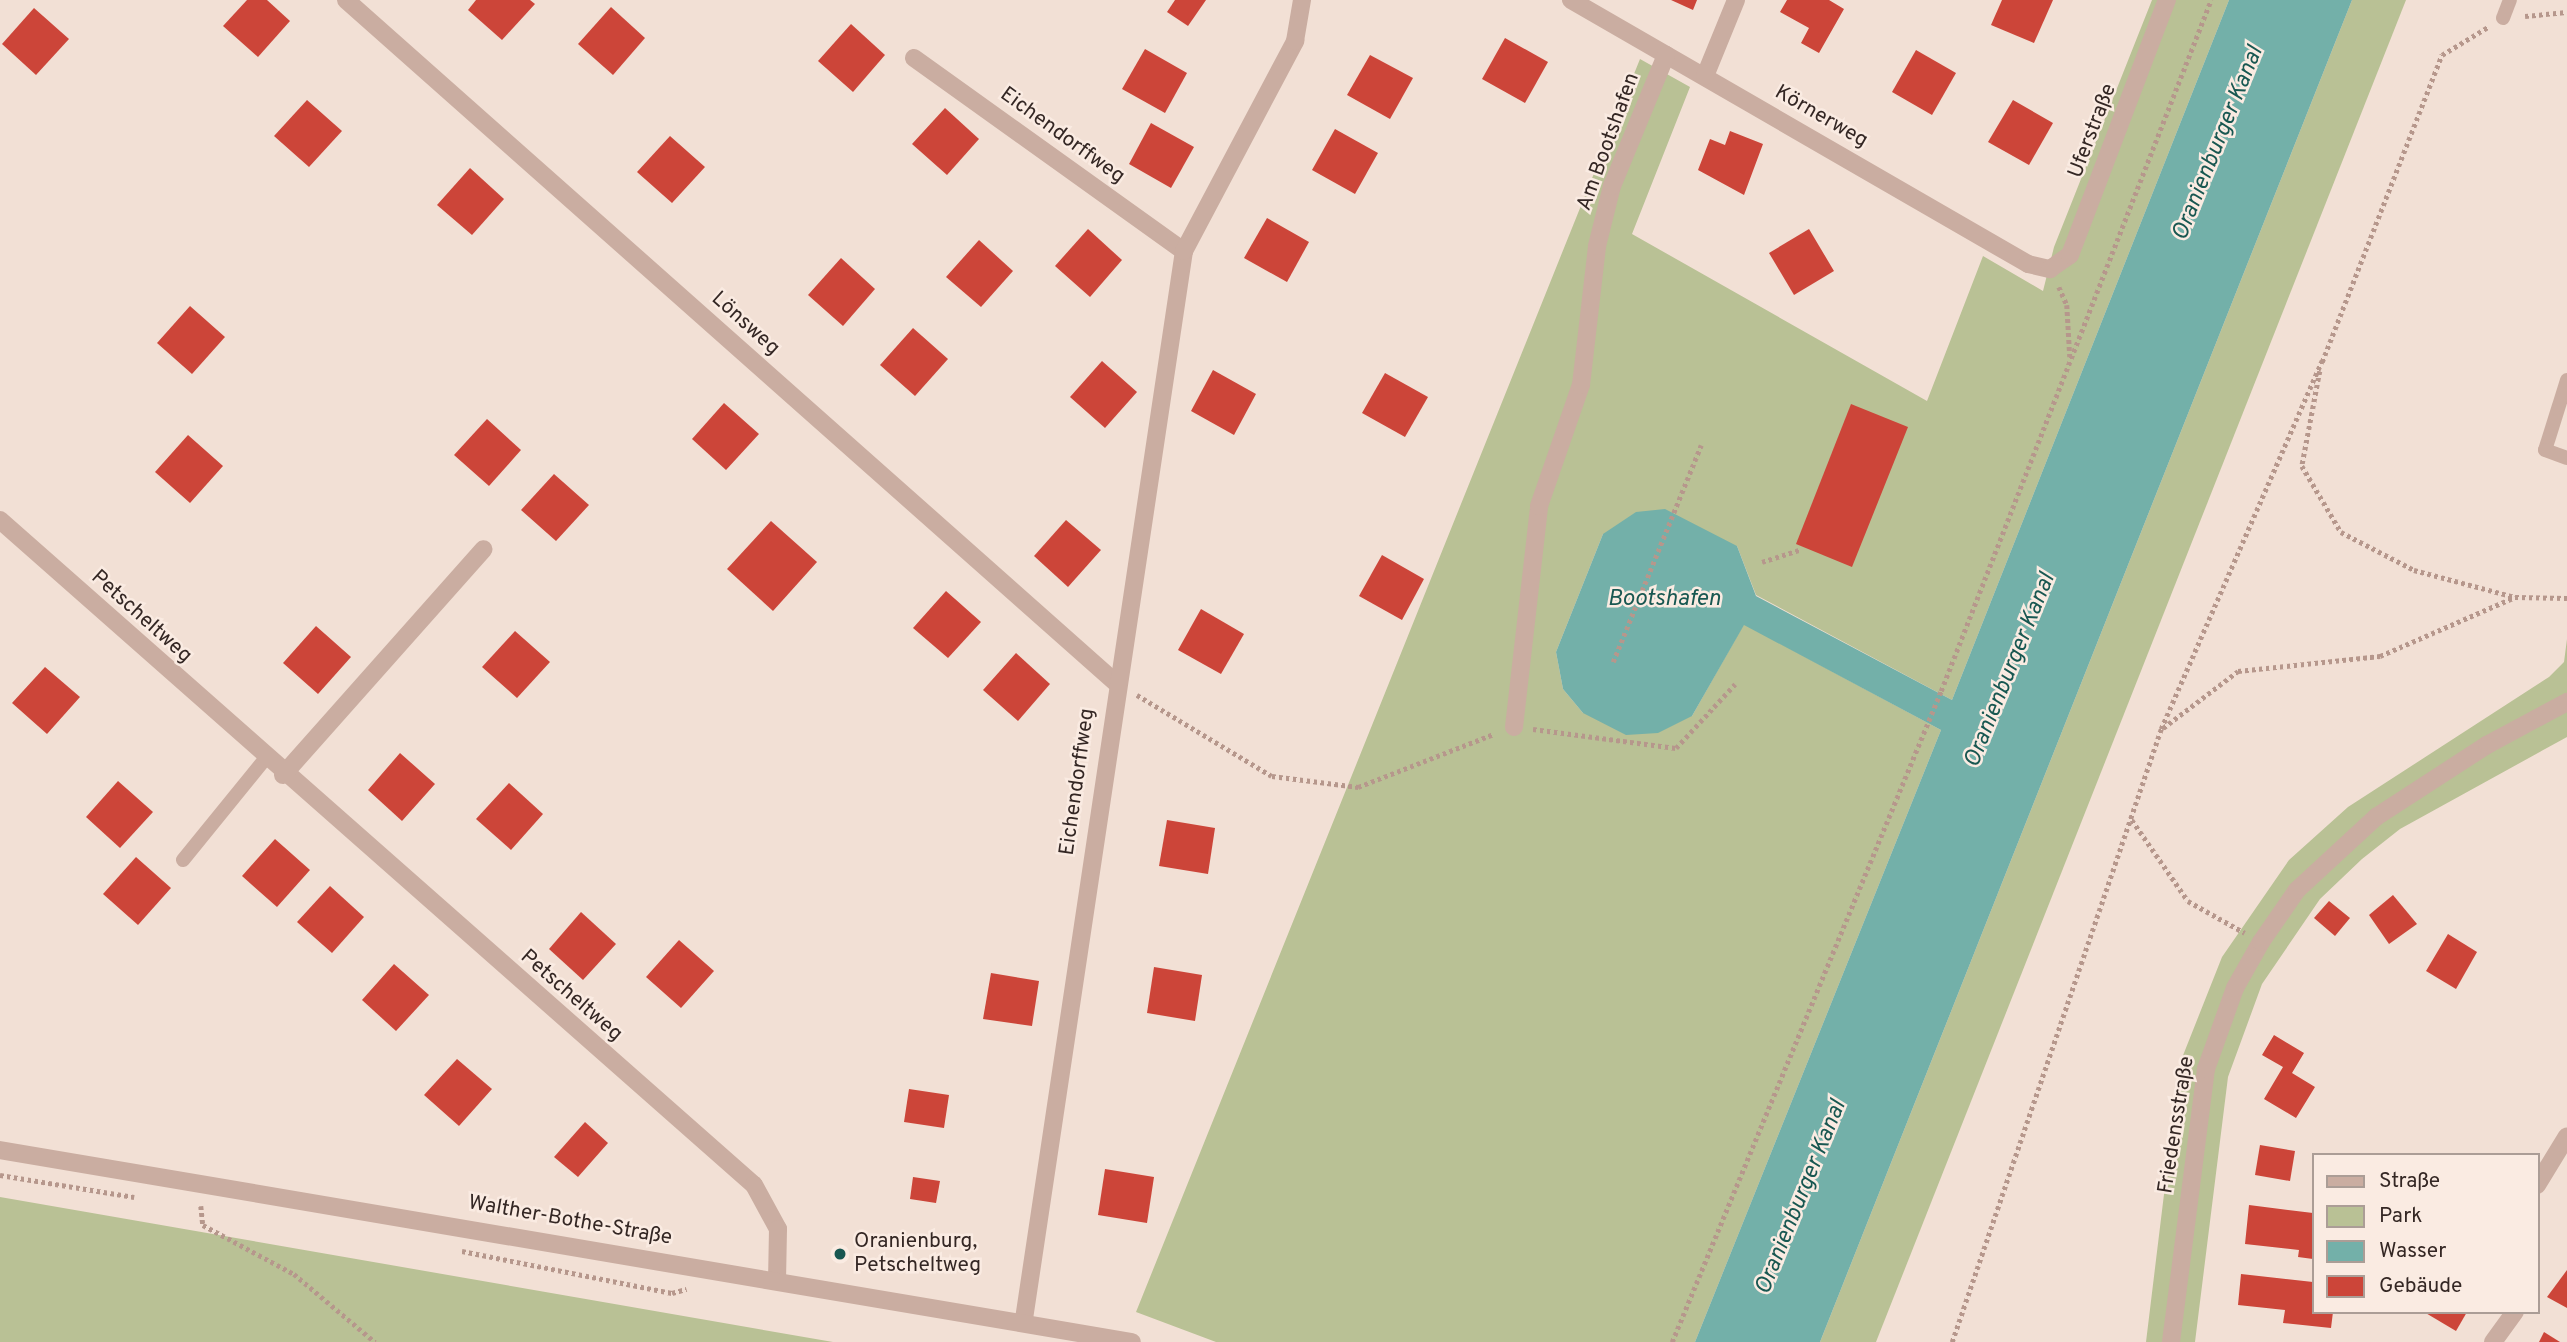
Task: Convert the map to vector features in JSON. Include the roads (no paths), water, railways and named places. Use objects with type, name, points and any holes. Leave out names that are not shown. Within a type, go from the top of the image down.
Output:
[{"type":"street","name":"Lönsweg","points":[[346,0],[1115,682]]},
{"type":"street","name":"Eichendorffweg","points":[[1024,1320],[1115,682],[1184,251],[1295,41],[1302,0]]},
{"type":"street","name":"Körnerweg","points":[[1571,0],[2028,264],[2050,269]]},
{"type":"street","points":[[1704,76],[1736,0]]},
{"type":"street","name":"Uferstraße","points":[[2050,269],[2070,255],[2167,0]]},
{"type":"street","name":"Am Bootshafen","points":[[1514,727],[1539,506],[1581,385],[1597,246],[1612,186],[1666,55]]},
{"type":"street","name":"Eichendorffweg","points":[[914,58],[1184,251]]},
{"type":"street","name":"Petscheltweg","points":[[0,520],[265,760],[754,1185],[778,1229],[777,1280]]},
{"type":"street","points":[[283,775],[484,549]]},
{"type":"street","name":"Friedensstraße","points":[[2171,1342],[2206,1069],[2224,1013],[2261,942],[2297,890],[2376,817],[2487,745],[2567,702]]},
{"type":"street","points":[[2539,1182],[2567,1136]]},
{"type":"street","name":"Walther-Bothe-Straße","points":[[0,1150],[1024,1320],[1132,1342]]},
{"type":"street","points":[[2493,1342],[2514,1314]]},
{"type":"lane","points":[[2503,18],[2510,0]]},
{"type":"lane","points":[[2567,380],[2545,450],[2567,458]]},
{"type":"lane","points":[[183,860],[265,760]]},
{"type":"water","points":[[2229,0],[2352,0],[1820,1342],[1695,1342],[1941,730],[1744,625],[1692,716],[1658,733],[1626,735],[1583,713],[1563,689],[1556,652],[1603,534],[1636,512],[1665,509],[1737,546],[1756,596],[1952,700]]},
{"type":"place","name":"Oranienburg, Petscheltweg","points":[[840,1254]]},
{"type":"water label","name":"Oranienburger Kanal","points":[[2219,144]]},
{"type":"water label","name":"Bootshafen","points":[[1664,600]]},
{"type":"water label","name":"Oranienburger Kanal","points":[[2011,671]]},
{"type":"water label","name":"Oranienburger Kanal","points":[[1802,1198]]}]
